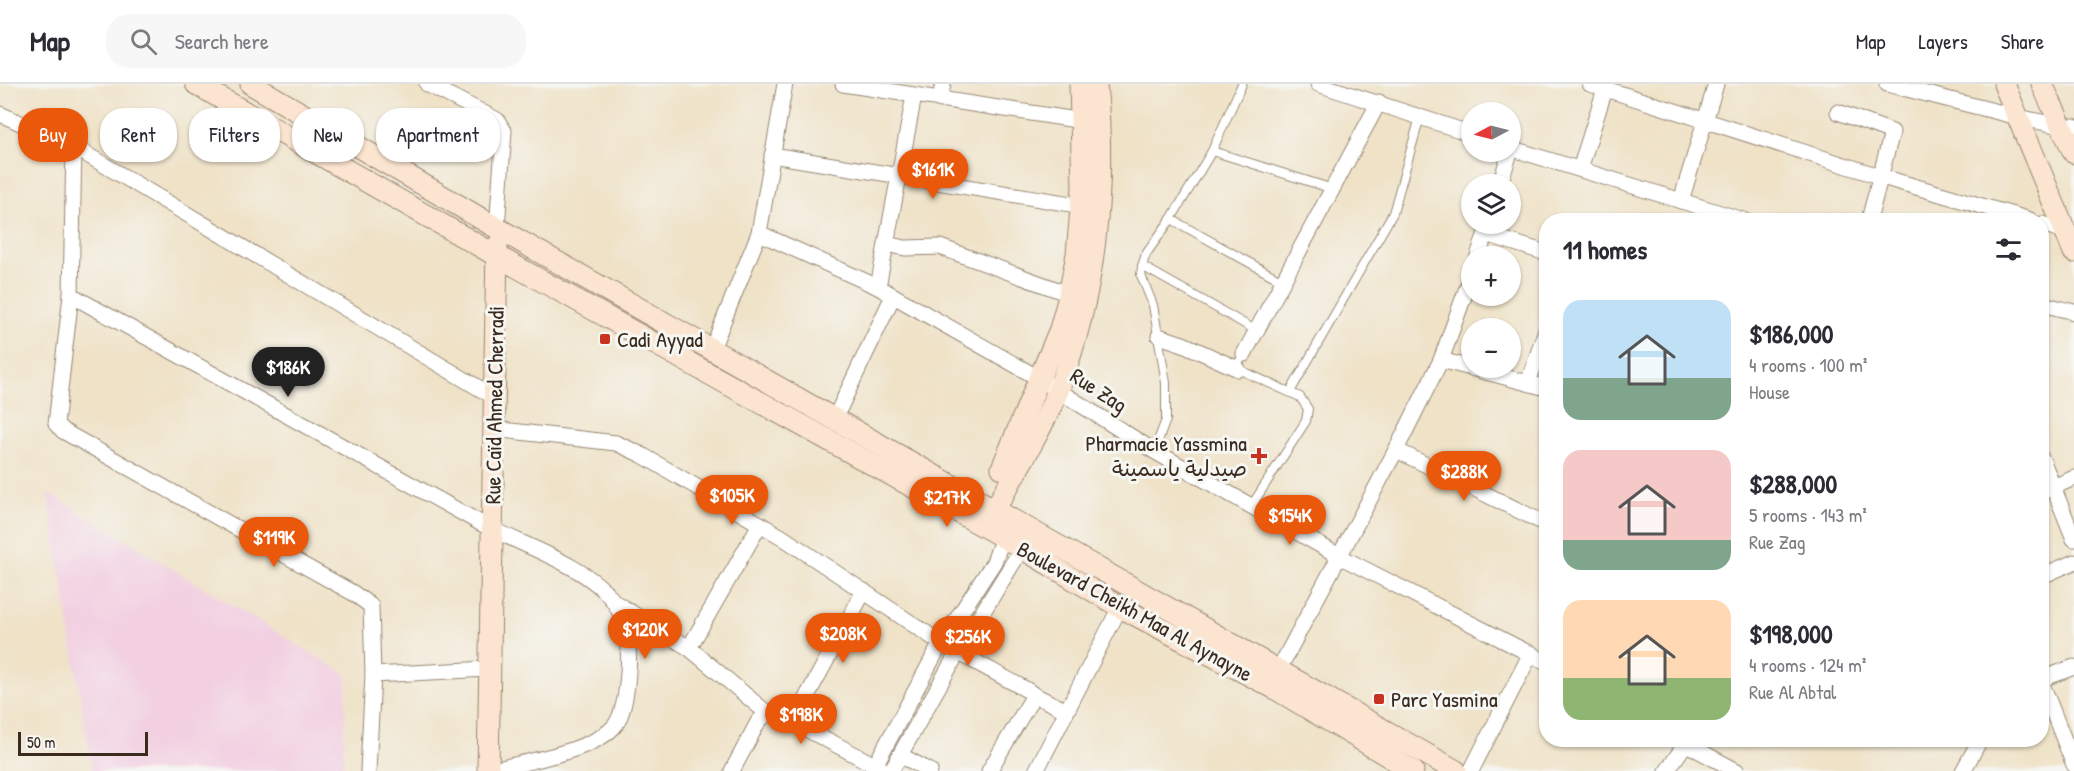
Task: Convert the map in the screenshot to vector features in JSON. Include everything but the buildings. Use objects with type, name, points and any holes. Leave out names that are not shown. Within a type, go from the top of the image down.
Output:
[{"type":"main road","name":"Boulevard Cheikh Maa Al Aynayne","points":[[196,84],[496,256],[1003,537],[1021,550],[1120,607],[1274,688],[1413,771]]},
{"type":"main road","name":"Boulevard Cheikh Maa Al Aynayne","points":[[251,84],[497,228],[1456,771]]},
{"type":"main road","points":[[989,505],[1060,329],[1091,208],[1080,84]]},
{"type":"main road","points":[[989,505],[1006,490],[1058,391],[1076,334],[1091,208],[1096,84]]},
{"type":"main road","points":[[2004,84],[2074,252]]},
{"type":"main road","points":[[2042,84],[2067,126],[2074,153]]},
{"type":"main road","name":"Rue Caïd Ahmed Cherradi","points":[[489,771],[488,669],[497,228]]},
{"type":"street","name":"Rue Caïd Ahmed Cherradi","points":[[427,84],[497,120],[504,131],[497,228]]},
{"type":"street","points":[[712,349],[759,233],[785,84]]},
{"type":"street","points":[[843,84],[1083,122]]},
{"type":"street","points":[[940,100],[943,84]]},
{"type":"street","points":[[1319,84],[1461,130]]},
{"type":"street","points":[[1590,84],[1882,177],[2006,213]]},
{"type":"street","points":[[1682,201],[1716,84]]},
{"type":"street","points":[[1887,84],[2018,117],[2067,126]]},
{"type":"street","points":[[1580,169],[1605,89]]},
{"type":"street","points":[[878,287],[914,96]]},
{"type":"street","points":[[1244,354],[1379,102]]},
{"type":"street","points":[[1838,112],[1892,132],[1871,213]]},
{"type":"street","points":[[0,114],[18,122]]},
{"type":"street","points":[[1521,152],[1721,213]]},
{"type":"street","points":[[88,155],[494,397]]},
{"type":"street","points":[[772,156],[1091,208]]},
{"type":"street","points":[[74,162],[71,295],[56,411],[58,426],[366,601],[372,611],[373,675],[368,771]]},
{"type":"street","points":[[2049,226],[2065,231]]},
{"type":"street","name":"Rue Zag","points":[[759,233],[878,287],[1040,379],[1154,452],[1341,557],[1539,658]]},
{"type":"street","points":[[1499,234],[1539,251]]},
{"type":"street","points":[[886,244],[905,248],[940,247],[1069,294]]},
{"type":"street","points":[[71,295],[491,529],[591,580],[614,602],[689,648],[767,713],[778,714],[878,769],[941,643],[994,562],[1003,537]]},
{"type":"street","points":[[835,418],[894,296]]},
{"type":"street","points":[[1279,669],[1341,557],[1441,360],[1461,305]]},
{"type":"street","points":[[2049,306],[2074,312]]},
{"type":"street","points":[[1159,336],[1183,344],[1238,369]]},
{"type":"street","points":[[1528,383],[1539,351]]},
{"type":"street","points":[[1441,360],[1539,386]]},
{"type":"street","points":[[493,429],[616,443],[642,455],[760,524],[941,643],[1067,711]]},
{"type":"street","points":[[1396,450],[1539,521]]},
{"type":"street","points":[[2049,489],[2074,478]]},
{"type":"street","points":[[2049,491],[2074,539]]},
{"type":"street","points":[[689,648],[760,524]]},
{"type":"street","points":[[891,771],[958,652],[1021,550]]},
{"type":"street","points":[[2049,573],[2074,562]]},
{"type":"street","points":[[793,722],[864,591]]},
{"type":"street","points":[[489,771],[587,744],[607,733],[616,724],[622,709],[629,663],[624,622],[614,602]]},
{"type":"street","points":[[1036,771],[1120,607]]},
{"type":"street","points":[[1471,771],[1532,653]]},
{"type":"street","points":[[2049,676],[2074,667]]},
{"type":"street","points":[[373,675],[488,669]]},
{"type":"street","points":[[989,771],[1034,695]]},
{"type":"street","points":[[2049,702],[2074,765]]},
{"type":"street","points":[[732,771],[758,722],[767,713]]},
{"type":"street","points":[[1666,771],[1679,747]]},
{"type":"street","points":[[1693,747],[1737,771]]},
{"type":"street","points":[[1963,771],[1971,747]]},
{"type":"street","points":[[900,754],[930,771]]},
{"type":"lane","points":[[1154,452],[1166,420],[1168,407],[1159,336],[1153,305],[1142,275],[1142,266],[1146,254],[1171,219],[1212,150],[1242,84]]},
{"type":"lane","points":[[1290,392],[1393,213],[1420,117]]},
{"type":"lane","points":[[1212,150],[1333,189]]},
{"type":"lane","points":[[1171,219],[1284,282]]},
{"type":"lane","points":[[1142,266],[1257,331]]},
{"type":"lane","points":[[1244,354],[1238,369],[1300,397],[1308,409],[1306,421],[1252,505]]},
{"type":"shaded area","points":[[48,493],[347,675],[343,771],[92,771]]},
{"type":"place","name":"Cadi Ayyad","points":[[605,339]]},
{"type":"place","name":"Pharmacie Yassmina صيدلية ياسمينة","points":[[1259,456]]},
{"type":"place","name":"Parc Yasmina","points":[[1379,699]]}]
